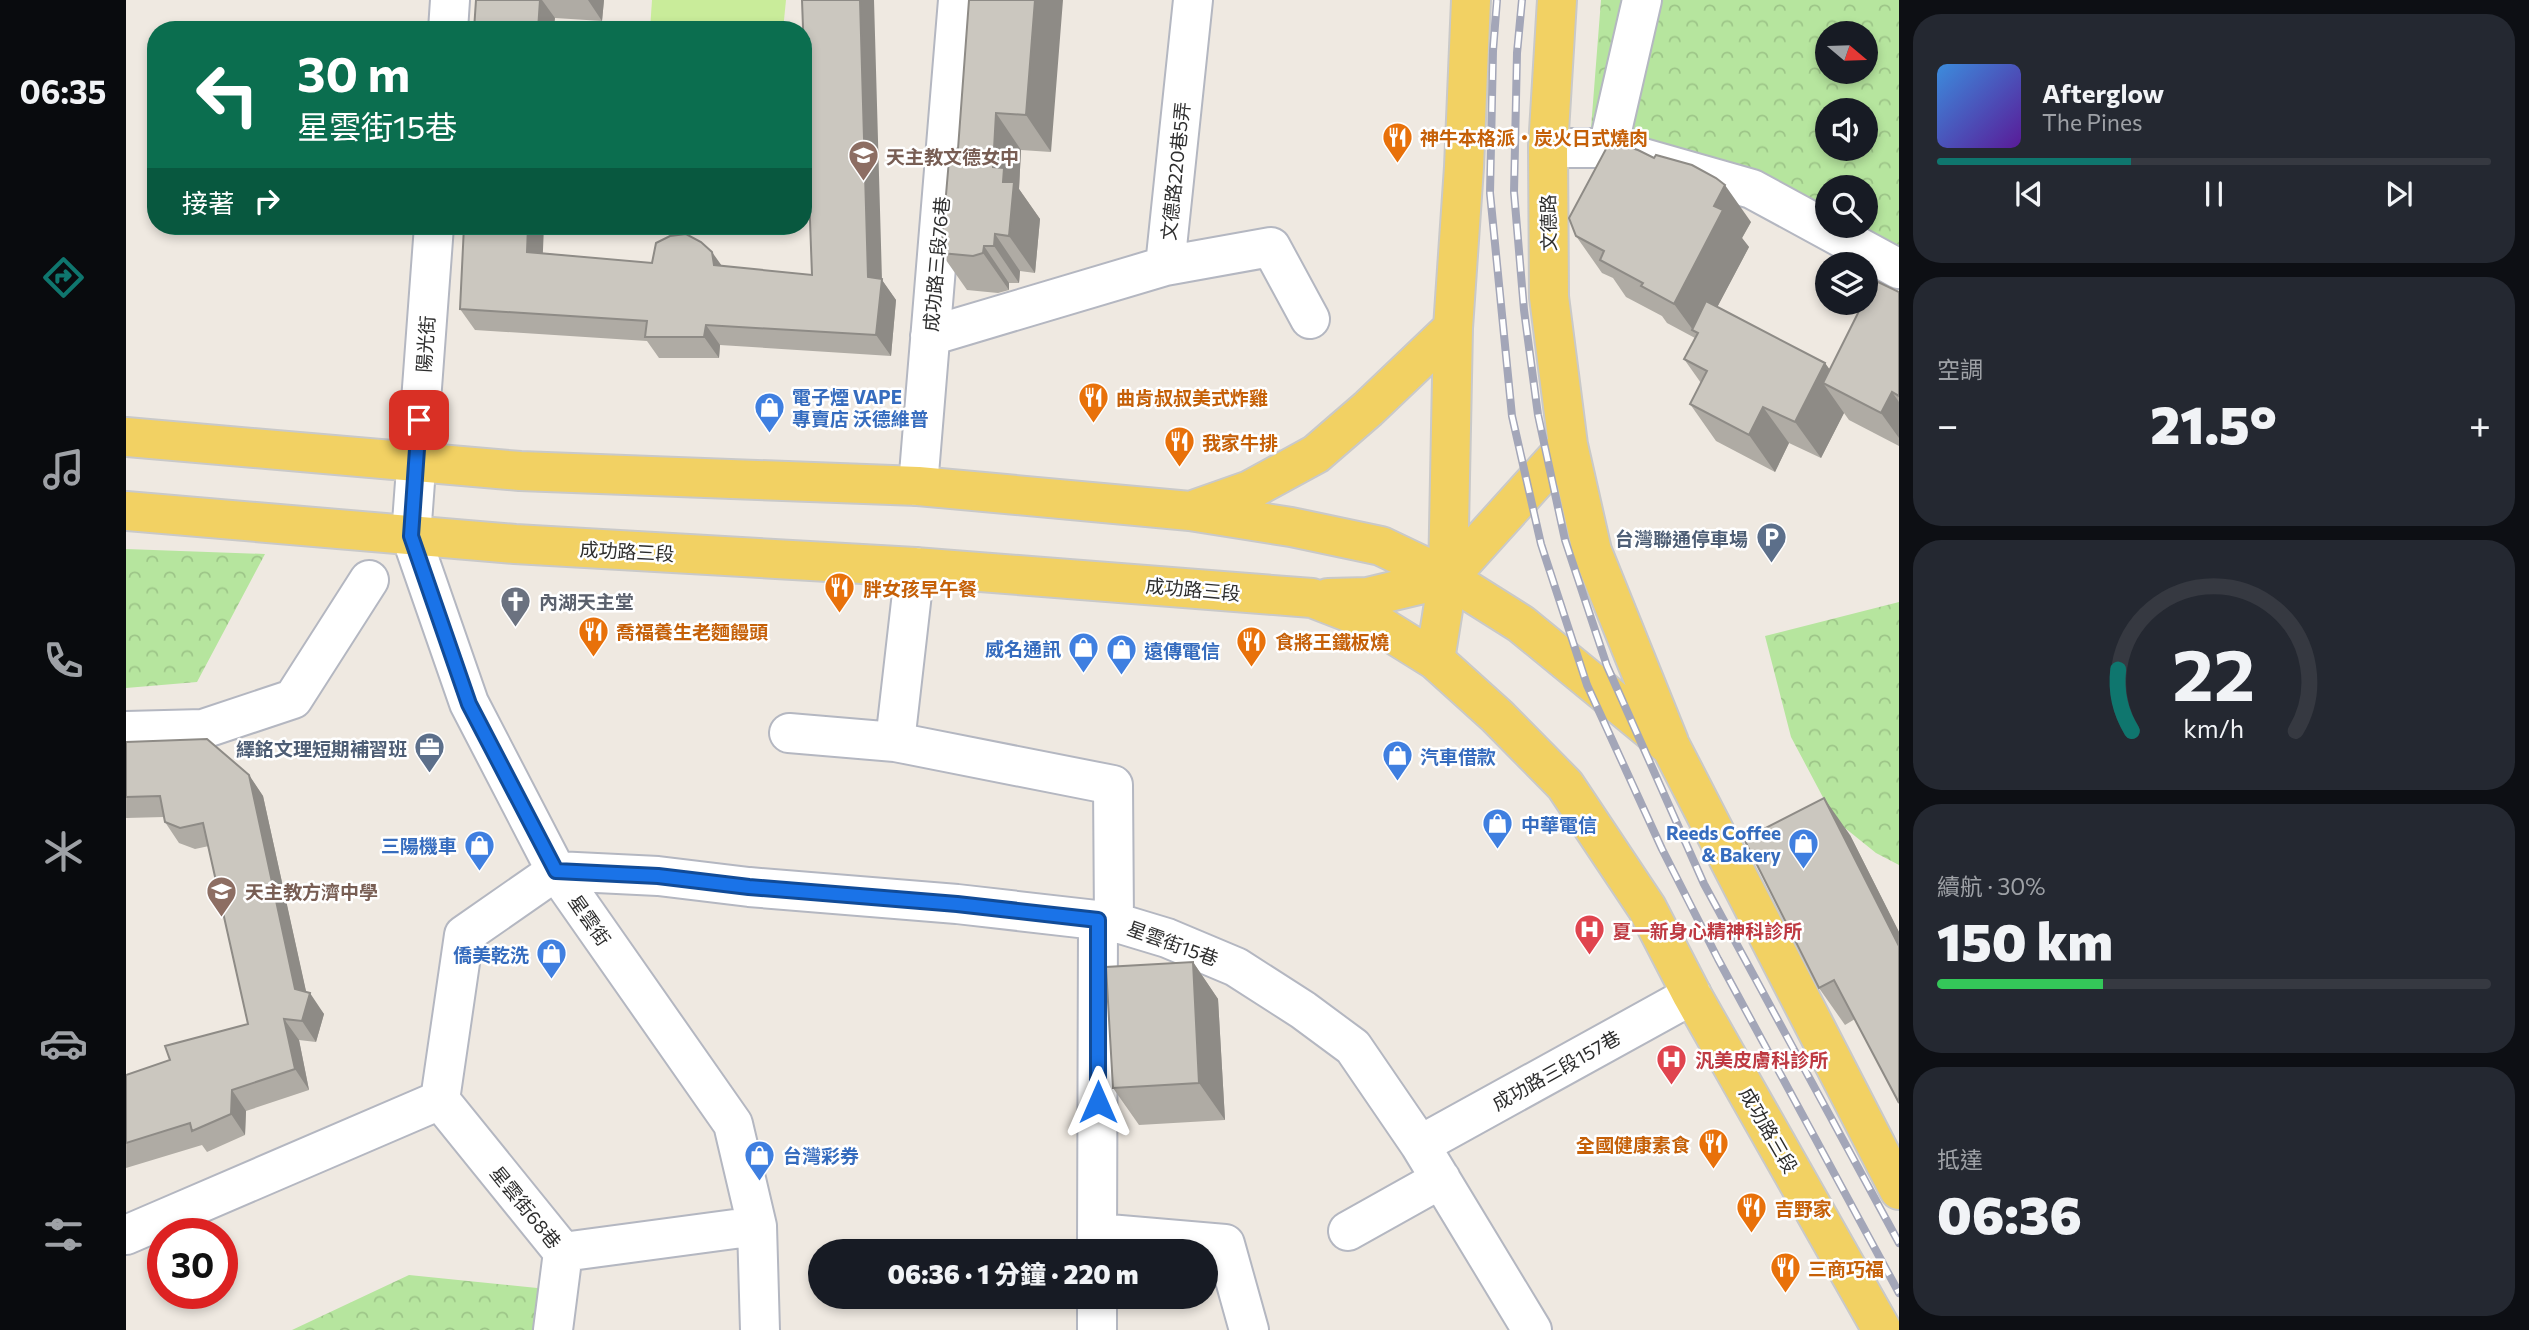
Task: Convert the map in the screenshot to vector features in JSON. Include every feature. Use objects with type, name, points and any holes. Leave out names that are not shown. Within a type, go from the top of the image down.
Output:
[{"type":"main road","points":[[1435,660],[1448,578],[1453,328],[1464,167],[1471,0]]},
{"type":"main road","name":"文德路","points":[[1557,0],[1548,148],[1549,297],[1568,445],[1592,551],[1671,747]]},
{"type":"main road","points":[[1190,511],[1250,490],[1316,454],[1368,410],[1453,328]]},
{"type":"main road","points":[[126,437],[520,471],[918,486],[1190,511],[1291,527],[1381,546],[1448,578],[1521,624],[1671,747],[1899,1190]]},
{"type":"main road","points":[[1312,598],[1368,597],[1448,578],[1568,445]]},
{"type":"main road","name":"成功路三段","points":[[126,511],[515,544],[915,567],[1312,598],[1374,622],[1435,660],[1497,716],[1565,785],[1647,908],[1692,995],[1882,1330]]},
{"type":"street","points":[[449,21],[450,0]]},
{"type":"street","name":"成功路三段76巷","points":[[918,486],[958,0]]},
{"type":"street","name":"文德路220巷5弄","points":[[930,337],[1165,266],[1193,0]]},
{"type":"street","points":[[1608,148],[1642,0]]},
{"type":"street","points":[[1548,148],[1608,148],[1752,189],[1899,269]]},
{"type":"street","name":"陽光街","points":[[415,463],[433,235]]},
{"type":"street","points":[[1165,266],[1271,247],[1310,319]]},
{"type":"street","name":"星雲街","points":[[415,463],[411,536],[469,704],[556,871],[733,1124],[757,1226],[761,1330]]},
{"type":"street","points":[[895,742],[915,567]]},
{"type":"street","points":[[126,731],[203,729],[293,698],[369,580]]},
{"type":"street","points":[[789,733],[895,742],[1113,785],[1106,921],[1097,1239]]},
{"type":"street","points":[[126,1235],[440,1100],[464,935],[556,871]]},
{"type":"street","name":"星雲街15巷","points":[[556,871],[658,876],[1106,921],[1167,938],[1236,967],[1304,1010],[1353,1047],[1420,1145],[1532,1330]]},
{"type":"street","name":"成功路三段157巷","points":[[1420,1145],[1692,995]]},
{"type":"street","name":"星雲街68巷","points":[[440,1100],[563,1252],[553,1330]]},
{"type":"street","points":[[1348,1231],[1441,1179]]},
{"type":"street","points":[[563,1252],[757,1226]]},
{"type":"street","points":[[1218,1244],[1225,1244],[1249,1330]]},
{"type":"street","points":[[1097,1309],[1097,1330]]},
{"type":"green space","points":[[652,0],[786,0],[784,21],[651,21]]},
{"type":"green space","points":[[1601,0],[1899,0],[1899,263],[1841,238],[1878,238],[1878,175],[1815,175],[1815,227],[1628,147],[1591,128]]},
{"type":"green space","points":[[126,549],[265,554],[197,682],[126,688]]},
{"type":"green space","points":[[1899,602],[1899,865],[1876,853],[1835,820],[1791,737],[1765,636]]},
{"type":"green space","points":[[409,1275],[547,1289],[538,1330],[292,1330]]},
{"type":"building","points":[[476,0],[540,0],[539,21],[475,21]]},
{"type":"building","points":[[802,0],[860,0],[868,277],[882,279],[876,335],[706,325],[704,337],[645,337],[647,321],[460,309],[464,235],[528,235],[527,252],[652,263],[656,243],[670,236],[688,235],[712,252],[714,265],[812,275],[812,21],[803,21]]},
{"type":"building","points":[[969,0],[1035,0],[1026,115],[996,113],[993,167],[1004,168],[1003,182],[1014,182],[1009,236],[995,234],[994,246],[984,246],[983,253],[973,256],[941,253],[950,148],[958,149]]},
{"type":"building","points":[[1618,144],[1654,158],[1656,155],[1692,165],[1725,185],[1714,206],[1723,210],[1674,304],[1641,286],[1643,283],[1600,260],[1604,251],[1576,236],[1569,218],[1607,147]]},
{"type":"building","points":[[1878,282],[1899,292],[1899,396],[1892,392],[1881,413],[1823,383],[1857,315],[1878,315]]},
{"type":"building","points":[[1706,301],[1825,363],[1795,422],[1763,407],[1749,435],[1690,404],[1707,371],[1684,359],[1698,333],[1692,330]]},
{"type":"building","points":[[207,739],[249,775],[295,989],[310,993],[302,1021],[284,1019],[295,1069],[232,1090],[231,1114],[192,1131],[190,1123],[126,1143],[126,1075],[170,1060],[165,1046],[248,1024],[203,823],[180,828],[165,822],[160,796],[126,797],[126,742]]},
{"type":"building","points":[[1824,798],[1899,946],[1899,1103],[1834,980],[1819,988],[1744,839]]},
{"type":"building","points":[[1193,962],[1199,1083],[1113,1088],[1106,967]]},
{"type":"railway","points":[[1497,0],[1493,51],[1490,193],[1512,416],[1541,544],[1587,685],[1662,849],[1718,959],[1899,1293]]},
{"type":"railway","points":[[1522,0],[1517,53],[1514,192],[1524,310],[1538,415],[1565,540],[1607,666],[1704,884],[1899,1243]]},
{"type":"place","name":"神牛本格派‧炭火日式燒肉","points":[[1397,164]]},
{"type":"place","name":"天主教文德女中","points":[[863,183]]},
{"type":"place","name":"曲肯叔叔美式炸雞","points":[[1093,424]]},
{"type":"place","name":"電子煙 VAPE 專賣店 沃德維普","points":[[769,434]]},
{"type":"place","name":"我家牛排","points":[[1179,469]]},
{"type":"place","name":"台灣聯通停車場","points":[[1771,565]]},
{"type":"place","name":"胖女孩早午餐","points":[[840,615]]},
{"type":"place","name":"內湖天主堂","points":[[516,628]]},
{"type":"place","name":"喬福養生老麵饅頭","points":[[593,658]]},
{"type":"place","name":"食將王鐵板燒","points":[[1252,668]]},
{"type":"place","name":"威名通訊","points":[[1084,675]]},
{"type":"place","name":"遠傳電信","points":[[1121,677]]},
{"type":"place","name":"繹銘文理短期補習班","points":[[430,775]]},
{"type":"place","name":"汽車借款","points":[[1397,783]]},
{"type":"place","name":"中華電信","points":[[1498,851]]},
{"type":"place","name":"Reeds Coffee & Bakery","points":[[1804,870]]},
{"type":"place","name":"三陽機車","points":[[480,872]]},
{"type":"place","name":"天主教方濟中學","points":[[222,918]]},
{"type":"place","name":"夏一新身心精神科診所","points":[[1589,957]]},
{"type":"place","name":"僑美乾洗","points":[[552,981]]},
{"type":"place","name":"汎美皮膚科診所","points":[[1672,1086]]},
{"type":"place","name":"全國健康素食","points":[[1713,1171]]},
{"type":"place","name":"台灣彩券","points":[[760,1182]]},
{"type":"place","name":"吉野家","points":[[1752,1235]]},
{"type":"place","name":"三商巧福","points":[[1785,1295]]},
{"type":"route","points":[[419,420],[411,536],[469,704],[556,871],[658,876],[1098,920],[1098,1102]]}]
